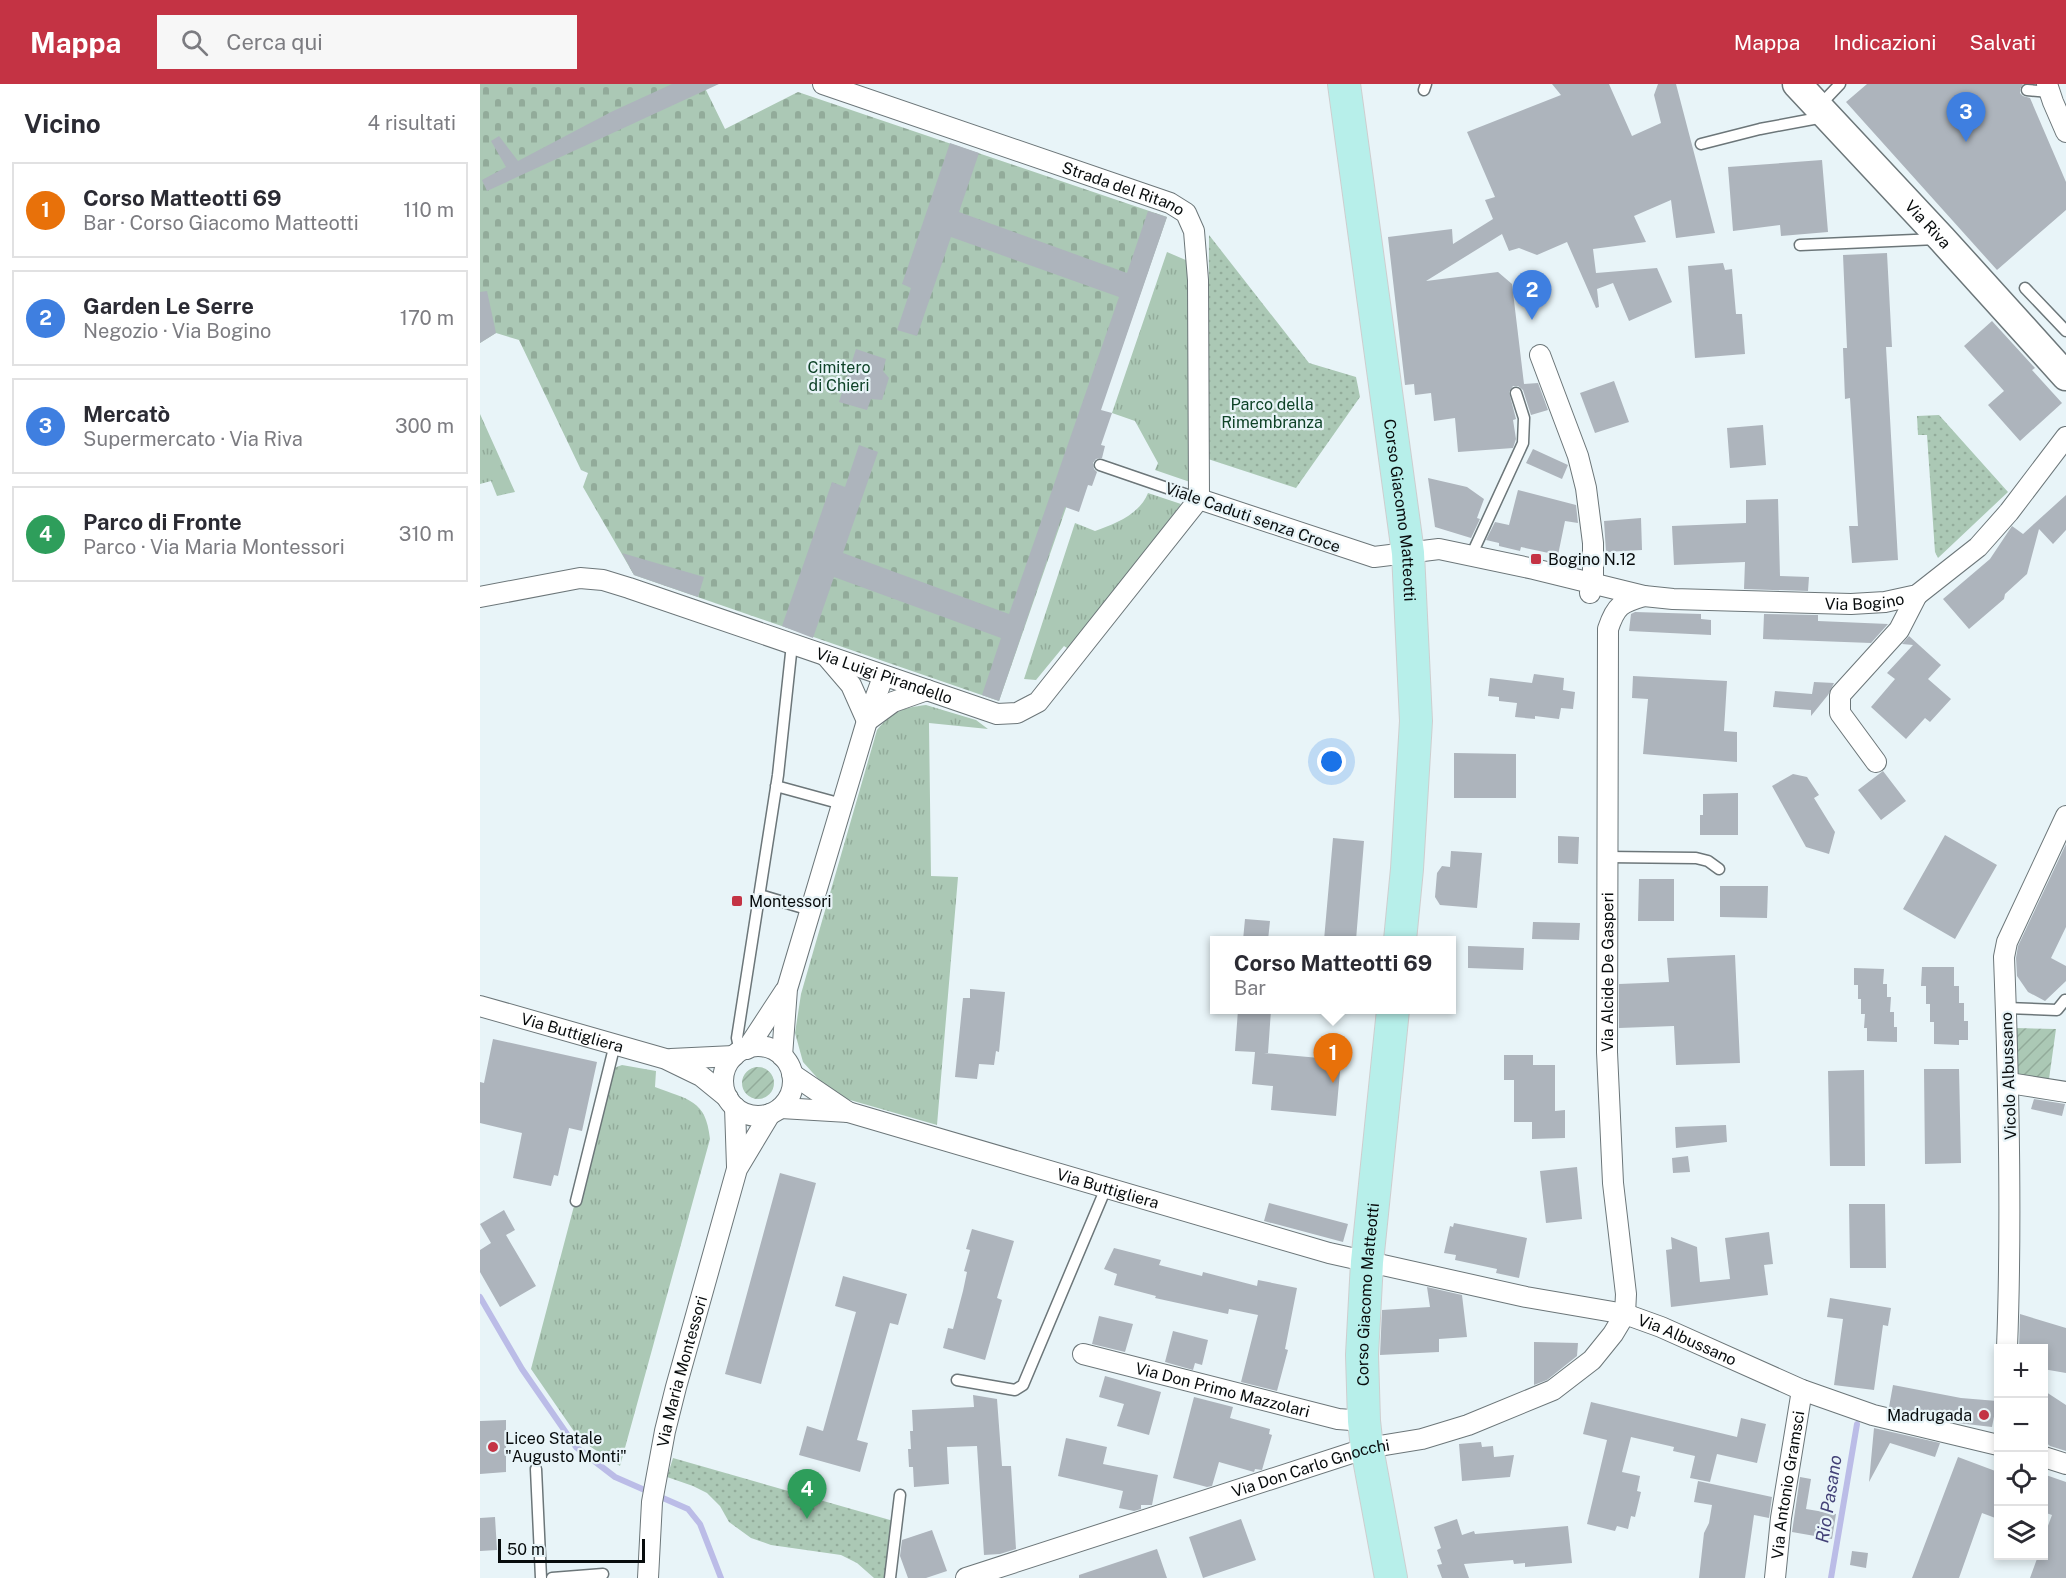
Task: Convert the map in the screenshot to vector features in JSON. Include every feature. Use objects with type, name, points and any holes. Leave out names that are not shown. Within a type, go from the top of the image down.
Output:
[{"type":"main road","name":"Corso Giacomo Matteotti","points":[[1344,84],[1408,553],[1416,721],[1400,936]]},
{"type":"main road","name":"Corso Giacomo Matteotti","points":[[1391,1578],[1365,1434],[1362,1355],[1366,1262],[1393,1014]]},
{"type":"street","name":"Strada del Ritano","points":[[823,84],[1170,203],[1186,213],[1194,231],[1198,280],[1199,499]]},
{"type":"street","name":"Via Riva","points":[[1797,84],[1942,239],[2014,298],[2064,369]]},
{"type":"street","points":[[2038,88],[2066,132]]},
{"type":"street","points":[[1540,355],[1578,456],[1586,488],[1593,543],[1592,588]]},
{"type":"street","name":"Via Bogino","points":[[1592,588],[1673,599],[1851,604],[1885,602],[1917,595],[1978,547],[2009,512],[2066,437]]},
{"type":"street","name":"Viale Caduti senza Croce","points":[[1199,499],[1374,557],[1408,553]]},
{"type":"street","name":"Via Luigi Pirandello","points":[[480,597],[580,578],[603,580],[997,714],[1017,713],[1038,702],[1199,499]]},
{"type":"street","points":[[1408,553],[1439,549],[1471,556]]},
{"type":"street","name":"Via Alcide De Gasperi","points":[[1471,556],[1560,576],[1592,588],[1603,609],[1608,629],[1607,1052],[1614,1183],[1626,1294],[1625,1314]]},
{"type":"street","points":[[1876,762],[1840,713],[1840,695],[1899,630],[1917,595]]},
{"type":"street","name":"Via Alcide De Gasperi","points":[[1608,629],[1614,613],[1623,603],[1644,596]]},
{"type":"street","points":[[825,655],[851,685],[867,721]]},
{"type":"street","points":[[782,1056],[787,989],[867,721],[883,676]]},
{"type":"street","points":[[867,721],[892,702],[927,690]]},
{"type":"street","name":"Vicolo Albussano","points":[[2007,1344],[2010,1251],[2004,957],[2007,942],[2066,816]]},
{"type":"street","points":[[740,1052],[765,1047],[782,1056],[789,1064],[792,1074],[792,1092],[776,1111],[752,1115],[742,1113],[731,1102],[724,1087],[724,1076],[728,1065],[787,989]]},
{"type":"street","name":"Via Buttigliera","points":[[480,1006],[666,1059],[700,1076],[731,1102]]},
{"type":"street","name":"Via Buttigliera","points":[[666,1059],[740,1052]]},
{"type":"street","name":"Via Buttigliera","points":[[792,1074],[848,1112]]},
{"type":"street","points":[[2008,1083],[2066,1092]]},
{"type":"street","name":"Via Maria Montessori","points":[[731,1102],[737,1169]]},
{"type":"street","name":"Via Buttigliera","points":[[776,1111],[848,1112],[1366,1262]]},
{"type":"street","name":"Via Maria Montessori","points":[[648,1578],[652,1502],[676,1387],[737,1169],[776,1111]]},
{"type":"street","name":"Via Albussano","points":[[1366,1262],[1526,1297],[1625,1314],[1661,1327],[1802,1390],[1873,1414],[1994,1444]]},
{"type":"street","name":"Via Don Carlo Gnocchi","points":[[966,1578],[1365,1434],[1422,1439],[1468,1425],[1553,1390],[1592,1360],[1613,1334],[1625,1314]]},
{"type":"street","name":"Via Don Primo Mazzolari","points":[[1083,1354],[1338,1419],[1365,1434]]},
{"type":"street","name":"Via Antonio Gramsci","points":[[1775,1578],[1780,1518],[1802,1390]]},
{"type":"street","points":[[2048,1459],[2066,1464]]},
{"type":"lane","points":[[1701,144],[1822,112],[1840,84]]},
{"type":"lane","points":[[1800,245],[1942,239]]},
{"type":"lane","points":[[2014,298],[2066,331]]},
{"type":"lane","points":[[1471,556],[1523,442],[1524,418],[1516,393]]},
{"type":"lane","name":"Viale Caduti senza Croce","points":[[1100,465],[1199,499]]},
{"type":"lane","points":[[740,1052],[737,1038],[776,786],[792,644]]},
{"type":"lane","points":[[776,786],[842,804]]},
{"type":"lane","points":[[1606,857],[1696,858],[1708,861],[1719,868]]},
{"type":"lane","points":[[759,895],[810,910]]},
{"type":"lane","points":[[2006,1008],[2057,1010],[2065,1000]]},
{"type":"lane","points":[[576,1201],[615,1044]]},
{"type":"lane","points":[[957,1380],[1015,1390],[1023,1384],[1106,1188]]},
{"type":"lane","points":[[536,1469],[541,1578]]},
{"type":"lane","points":[[890,1578],[900,1495]]},
{"type":"lane","points":[[552,1578],[603,1574]]},
{"type":"green space","name":"Cimitero di Chieri","points":[[480,84],[707,84],[704,86],[725,129],[798,92],[1167,217],[999,701],[634,575],[583,487],[588,473],[581,470],[519,340],[496,333],[480,343]]},
{"type":"green space","name":"Parco della Rimembranza","points":[[1209,235],[1309,363],[1356,377],[1360,397],[1296,488],[1208,459]]},
{"type":"green space","points":[[1167,252],[1188,261],[1190,482],[1155,470],[1158,463],[1135,421],[1112,413]]},
{"type":"green space","points":[[480,414],[515,492],[497,496],[491,481],[480,484]]},
{"type":"green space","points":[[1939,415],[2008,492],[1938,558],[1935,552],[1927,435],[1918,435],[1917,416]]},
{"type":"green space","points":[[1148,493],[1181,504],[1070,650],[1064,646],[1036,680],[1024,679],[1075,523],[1095,531],[1111,525],[1139,507]]},
{"type":"green space","points":[[926,705],[976,720],[988,729],[929,723],[931,876],[958,877],[937,1125],[843,1098],[821,1082],[803,1062],[795,1033],[801,994],[877,730],[888,718],[898,712]]},
{"type":"green space","points":[[2016,1028],[2056,1029],[2049,1079],[2016,1080]]},
{"type":"green space","points":[[622,1065],[656,1071],[655,1087],[686,1099],[700,1108],[708,1126],[710,1139],[620,1466],[580,1440],[531,1369],[608,1077],[614,1068]]},
{"type":"green space","points":[[758,1067],[770,1071],[774,1083],[770,1095],[758,1099],[746,1095],[742,1083],[746,1071]]},
{"type":"green space","points":[[673,1458],[897,1522],[890,1578],[874,1578],[857,1563],[841,1555],[771,1545],[751,1538],[729,1522],[720,1506],[707,1493],[667,1477]]},
{"type":"building","points":[[672,84],[719,84],[487,191],[482,180],[506,167],[491,141],[499,136],[518,161],[611,112]]},
{"type":"building","points":[[1552,84],[1609,84],[1632,136],[1661,123],[1654,95],[1658,84],[1676,84],[1715,233],[1676,238],[1671,200],[1634,216],[1646,242],[1593,249],[1596,273],[1657,268],[1672,302],[1629,321],[1613,283],[1597,289],[1599,307],[1596,308],[1567,242],[1537,255],[1519,248],[1509,251],[1502,234],[1426,281],[1498,272],[1512,284],[1524,384],[1538,383],[1548,410],[1531,415],[1523,390],[1518,386],[1513,386],[1509,392],[1516,419],[1513,420],[1516,439],[1513,448],[1458,452],[1455,418],[1434,421],[1431,393],[1415,395],[1414,384],[1405,385],[1388,237],[1452,229],[1453,244],[1493,219],[1485,200],[1495,197],[1467,132],[1561,95]]},
{"type":"building","points":[[1867,84],[2023,84],[2020,93],[2030,98],[2066,182],[2066,210],[1997,270],[1846,102]]},
{"type":"building","points":[[950,143],[979,153],[959,212],[1127,273],[1148,211],[1167,217],[1101,410],[1112,413],[1101,445],[1105,446],[1102,458],[1096,459],[1093,463],[1097,472],[1092,486],[1088,485],[1079,512],[1065,507],[999,701],[982,695],[1001,638],[834,577],[813,638],[782,626],[832,482],[845,487],[859,445],[878,452],[843,553],[1009,614],[1119,297],[951,237],[917,336],[897,330],[911,288],[902,284]]},
{"type":"building","points":[[1822,160],[1828,232],[1781,236],[1780,225],[1733,231],[1728,167]]},
{"type":"building","points":[[1887,253],[1892,347],[1886,347],[1898,560],[1852,563],[1849,526],[1858,526],[1850,398],[1845,399],[1843,348],[1847,348],[1843,255]]},
{"type":"building","points":[[1723,263],[1725,270],[1732,269],[1736,314],[1742,314],[1745,354],[1695,358],[1688,266]]},
{"type":"building","points":[[487,291],[496,333],[480,343],[480,292]]},
{"type":"building","points":[[1992,321],[2035,368],[2032,370],[2062,403],[2020,441],[1988,405],[2004,391],[1964,346]]},
{"type":"building","points":[[856,349],[886,359],[883,371],[889,378],[882,400],[871,399],[867,410],[839,402]]},
{"type":"building","points":[[1614,381],[1629,422],[1595,433],[1580,393]]},
{"type":"building","points":[[1763,425],[1766,465],[1730,468],[1727,428]]},
{"type":"building","points":[[1533,449],[1568,465],[1562,479],[1526,463]]},
{"type":"building","points":[[1428,478],[1467,487],[1484,499],[1477,518],[1480,519],[1471,538],[1435,527]]},
{"type":"building","points":[[1518,490],[1576,505],[1578,523],[1565,521],[1558,555],[1521,547],[1520,551],[1486,540],[1495,522],[1509,525]]},
{"type":"building","points":[[2066,495],[2066,530],[2053,544],[2039,529],[2027,574],[2005,594],[2004,599],[1969,629],[1943,599],[1990,559],[2012,526],[2023,534]]},
{"type":"building","points":[[1778,499],[1780,576],[1809,577],[1808,591],[1744,589],[1745,562],[1674,565],[1672,526],[1746,523],[1746,500]]},
{"type":"building","points":[[1641,518],[1642,550],[1606,552],[1604,521]]},
{"type":"building","points":[[622,553],[704,577],[698,597],[634,575]]},
{"type":"building","points":[[1635,612],[1701,614],[1701,619],[1711,620],[1711,635],[1629,631],[1631,614]]},
{"type":"building","points":[[1764,614],[1818,615],[1818,621],[1888,624],[1871,643],[1763,639]]},
{"type":"building","points":[[1909,636],[1941,665],[1928,679],[1951,699],[1930,722],[1925,718],[1906,739],[1871,707],[1895,679],[1887,673],[1913,645],[1902,644]]},
{"type":"building","points":[[1534,674],[1564,678],[1563,690],[1575,692],[1573,709],[1561,708],[1559,719],[1535,716],[1535,719],[1515,717],[1517,703],[1499,701],[1499,697],[1488,696],[1490,678],[1532,683]]},
{"type":"building","points":[[1633,676],[1727,681],[1724,731],[1737,732],[1737,762],[1643,754],[1648,699],[1632,698]]},
{"type":"building","points":[[1814,682],[1834,683],[1828,695],[1811,716],[1811,710],[1773,707],[1775,691],[1812,694]]},
{"type":"building","points":[[1454,753],[1516,754],[1516,798],[1454,798]]},
{"type":"building","points":[[1883,771],[1906,801],[1881,820],[1858,790]]},
{"type":"building","points":[[1793,774],[1807,777],[1819,795],[1814,798],[1835,832],[1829,854],[1806,847],[1772,786]]},
{"type":"building","points":[[1738,793],[1738,835],[1700,835],[1703,794]]},
{"type":"building","points":[[1945,835],[1997,865],[1955,939],[1903,909]]},
{"type":"building","points":[[1558,836],[1579,837],[1578,864],[1558,863]]},
{"type":"building","points":[[1333,838],[1364,841],[1356,936],[1324,936]]},
{"type":"building","points":[[2066,844],[2066,927],[2051,958],[2066,966],[2066,981],[2045,1001],[2028,992],[2017,976],[2016,958],[2018,946]]},
{"type":"building","points":[[1451,851],[1482,853],[1477,908],[1440,905],[1435,897],[1437,873],[1442,866],[1450,867]]},
{"type":"building","points":[[1639,879],[1674,879],[1674,921],[1638,921]]},
{"type":"building","points":[[1720,886],[1768,886],[1767,918],[1720,917]]},
{"type":"building","points":[[1245,919],[1270,921],[1268,936],[1243,936]]},
{"type":"building","points":[[1533,922],[1580,923],[1579,940],[1532,939]]},
{"type":"building","points":[[1468,946],[1524,948],[1523,970],[1468,968]]},
{"type":"building","points":[[1735,955],[1740,1063],[1676,1065],[1674,1026],[1619,1028],[1619,984],[1669,982],[1667,958]]},
{"type":"building","points":[[1922,967],[1954,967],[1954,986],[1959,986],[1959,1003],[1964,1003],[1964,1021],[1968,1021],[1968,1040],[1959,1040],[1959,1045],[1934,1044],[1934,1022],[1930,1022],[1930,1004],[1926,1004],[1926,986],[1921,986]]},
{"type":"building","points":[[1854,968],[1884,969],[1883,984],[1887,984],[1887,997],[1891,997],[1890,1012],[1894,1012],[1897,1042],[1867,1041],[1867,1028],[1864,1028],[1865,1014],[1861,1014],[1858,985],[1854,985]]},
{"type":"building","points":[[970,989],[1005,992],[999,1052],[996,1051],[994,1065],[979,1064],[977,1079],[955,1077],[963,998],[970,998]]},
{"type":"building","points":[[1238,1014],[1271,1014],[1268,1053],[1264,1053],[1341,1060],[1336,1116],[1271,1110],[1273,1086],[1252,1084],[1255,1052],[1235,1051]]},
{"type":"building","points":[[493,1039],[597,1062],[582,1131],[569,1128],[558,1176],[554,1175],[551,1186],[513,1178],[522,1133],[480,1123],[480,1082],[484,1083]]},
{"type":"building","points":[[1504,1055],[1533,1055],[1533,1065],[1555,1065],[1555,1111],[1565,1110],[1565,1138],[1532,1139],[1532,1122],[1514,1122],[1514,1080],[1504,1080]]},
{"type":"building","points":[[1924,1069],[1959,1069],[1961,1163],[1925,1164]]},
{"type":"building","points":[[1864,1070],[1865,1166],[1830,1166],[1828,1071]]},
{"type":"building","points":[[2034,1099],[2065,1104],[2062,1116],[2031,1109]]},
{"type":"building","points":[[1726,1125],[1727,1142],[1676,1148],[1675,1127]]},
{"type":"building","points":[[1688,1156],[1690,1172],[1673,1173],[1672,1158]]},
{"type":"building","points":[[1577,1167],[1582,1219],[1546,1223],[1540,1171]]},
{"type":"building","points":[[780,1173],[816,1183],[761,1384],[725,1374]]},
{"type":"building","points":[[1269,1203],[1348,1224],[1343,1242],[1264,1221]]},
{"type":"building","points":[[1849,1204],[1885,1204],[1886,1268],[1850,1268]]},
{"type":"building","points":[[504,1210],[515,1230],[506,1235],[536,1286],[500,1307],[480,1272],[480,1250],[491,1243],[480,1224]]},
{"type":"building","points":[[1454,1223],[1527,1238],[1519,1278],[1496,1273],[1497,1269],[1455,1260],[1456,1255],[1444,1253],[1450,1226],[1453,1227]]},
{"type":"building","points":[[972,1229],[1014,1241],[997,1298],[1002,1300],[985,1360],[943,1348],[948,1328],[953,1329],[963,1291],[967,1272],[964,1271],[970,1250],[966,1249]]},
{"type":"building","points":[[1769,1232],[1773,1264],[1764,1265],[1768,1295],[1671,1307],[1666,1250],[1672,1249],[1671,1237],[1697,1247],[1700,1282],[1730,1279],[1725,1238]]},
{"type":"building","points":[[1114,1248],[1161,1260],[1159,1265],[1202,1276],[1203,1272],[1257,1286],[1258,1280],[1297,1288],[1285,1349],[1288,1350],[1277,1391],[1241,1382],[1258,1315],[1229,1309],[1228,1314],[1155,1298],[1156,1296],[1114,1285],[1117,1274],[1104,1269]]},
{"type":"building","points":[[843,1276],[907,1294],[898,1325],[890,1323],[857,1440],[868,1443],[860,1472],[799,1455],[807,1426],[823,1431],[856,1312],[835,1306]]},
{"type":"building","points":[[1427,1287],[1462,1295],[1467,1337],[1439,1339],[1439,1352],[1380,1355],[1382,1310],[1430,1307]]},
{"type":"building","points":[[1830,1298],[1891,1308],[1888,1326],[1883,1325],[1874,1390],[1834,1385],[1843,1319],[1827,1317]]},
{"type":"building","points":[[2020,1314],[2066,1328],[2066,1373],[2048,1370],[2048,1344],[2019,1344]]},
{"type":"building","points":[[1099,1316],[1133,1324],[1125,1352],[1092,1344]]},
{"type":"building","points":[[1173,1331],[1208,1340],[1202,1365],[1195,1363],[1193,1370],[1165,1362]]},
{"type":"building","points":[[1534,1342],[1578,1343],[1577,1356],[1547,1380],[1534,1385]]},
{"type":"building","points":[[1105,1376],[1161,1392],[1149,1435],[1117,1426],[1124,1404],[1099,1397]]},
{"type":"building","points":[[1893,1385],[1961,1398],[1994,1401],[1994,1417],[1992,1427],[1958,1423],[1889,1407]]},
{"type":"building","points":[[2048,1393],[2066,1405],[2066,1451],[2048,1444]]},
{"type":"building","points":[[973,1395],[997,1399],[1002,1466],[1011,1466],[1016,1549],[1000,1554],[984,1555],[977,1446],[947,1447],[949,1484],[914,1487],[913,1467],[909,1467],[910,1431],[913,1431],[912,1410],[974,1407]]},
{"type":"building","points":[[1194,1397],[1233,1407],[1230,1418],[1270,1429],[1269,1434],[1272,1435],[1262,1470],[1255,1469],[1254,1472],[1219,1462],[1212,1486],[1207,1487],[1173,1478]]},
{"type":"building","points":[[1591,1402],[1737,1437],[1741,1418],[1766,1424],[1757,1463],[1717,1454],[1710,1482],[1690,1478],[1695,1456],[1673,1451],[1674,1447],[1631,1437],[1622,1472],[1640,1476],[1637,1491],[1641,1492],[1635,1517],[1631,1516],[1628,1529],[1617,1526],[1615,1531],[1587,1524],[1607,1440],[1583,1434]]},
{"type":"building","name":"Liceo Statale \"Augusto Monti\"","points":[[506,1420],[506,1472],[480,1474],[480,1421]]},
{"type":"building","points":[[1874,1428],[1940,1443],[1935,1457],[1890,1443],[1869,1482]]},
{"type":"building","points":[[1066,1438],[1107,1447],[1103,1464],[1158,1475],[1152,1505],[1141,1505],[1141,1509],[1134,1511],[1119,1508],[1123,1491],[1058,1476]]},
{"type":"building","points":[[1481,1442],[1482,1447],[1493,1446],[1494,1457],[1514,1455],[1510,1477],[1462,1481],[1459,1444]]},
{"type":"building","points":[[1958,1457],[1994,1470],[1994,1518],[1982,1513],[1959,1578],[1912,1578]]},
{"type":"building","points":[[2048,1476],[2066,1482],[2066,1578],[2030,1578],[2037,1560],[2048,1560],[2048,1526],[2052,1515],[2048,1514]]},
{"type":"building","points":[[1800,1477],[1811,1479],[1806,1509],[1836,1514],[1832,1539],[1792,1532]]},
{"type":"building","points":[[1698,1481],[1772,1497],[1769,1518],[1754,1515],[1745,1578],[1699,1578],[1704,1533],[1709,1523],[1712,1505],[1694,1502]]},
{"type":"building","points":[[495,1517],[497,1550],[480,1551],[480,1518]]},
{"type":"building","points":[[1241,1519],[1256,1560],[1203,1578],[1189,1537]]},
{"type":"building","points":[[1457,1519],[1462,1535],[1474,1531],[1475,1534],[1568,1526],[1572,1563],[1525,1567],[1525,1563],[1514,1564],[1513,1560],[1464,1564],[1469,1578],[1442,1578],[1437,1565],[1442,1564],[1437,1550],[1441,1548],[1434,1527]]},
{"type":"building","points":[[932,1530],[947,1571],[926,1578],[908,1578],[900,1556],[902,1540]]},
{"type":"building","points":[[1157,1549],[1167,1578],[1079,1578],[1079,1575]]},
{"type":"building","points":[[1852,1551],[1868,1553],[1866,1568],[1850,1565]]},
{"type":"waterway","points":[[480,1297],[522,1369],[576,1447],[615,1477],[688,1509],[700,1524],[721,1578]]},
{"type":"waterway","name":"Rio Pasano","points":[[1831,1578],[1857,1424]]},
{"type":"place","name":"Mercatò","points":[[1966,142]]},
{"type":"place","name":"Garden Le Serre","points":[[1532,320]]},
{"type":"place","name":"Bogino N.12","points":[[1536,559]]},
{"type":"place","name":"Montessori","points":[[737,901]]},
{"type":"place","name":"Corso Matteotti 69","points":[[1333,1083]]},
{"type":"place","name":"Madrugada","points":[[1984,1415]]},
{"type":"place","name":"Liceo Statale \"Augusto Monti\"","points":[[493,1447]]},
{"type":"place","name":"Parco di Fronte","points":[[807,1519]]}]
